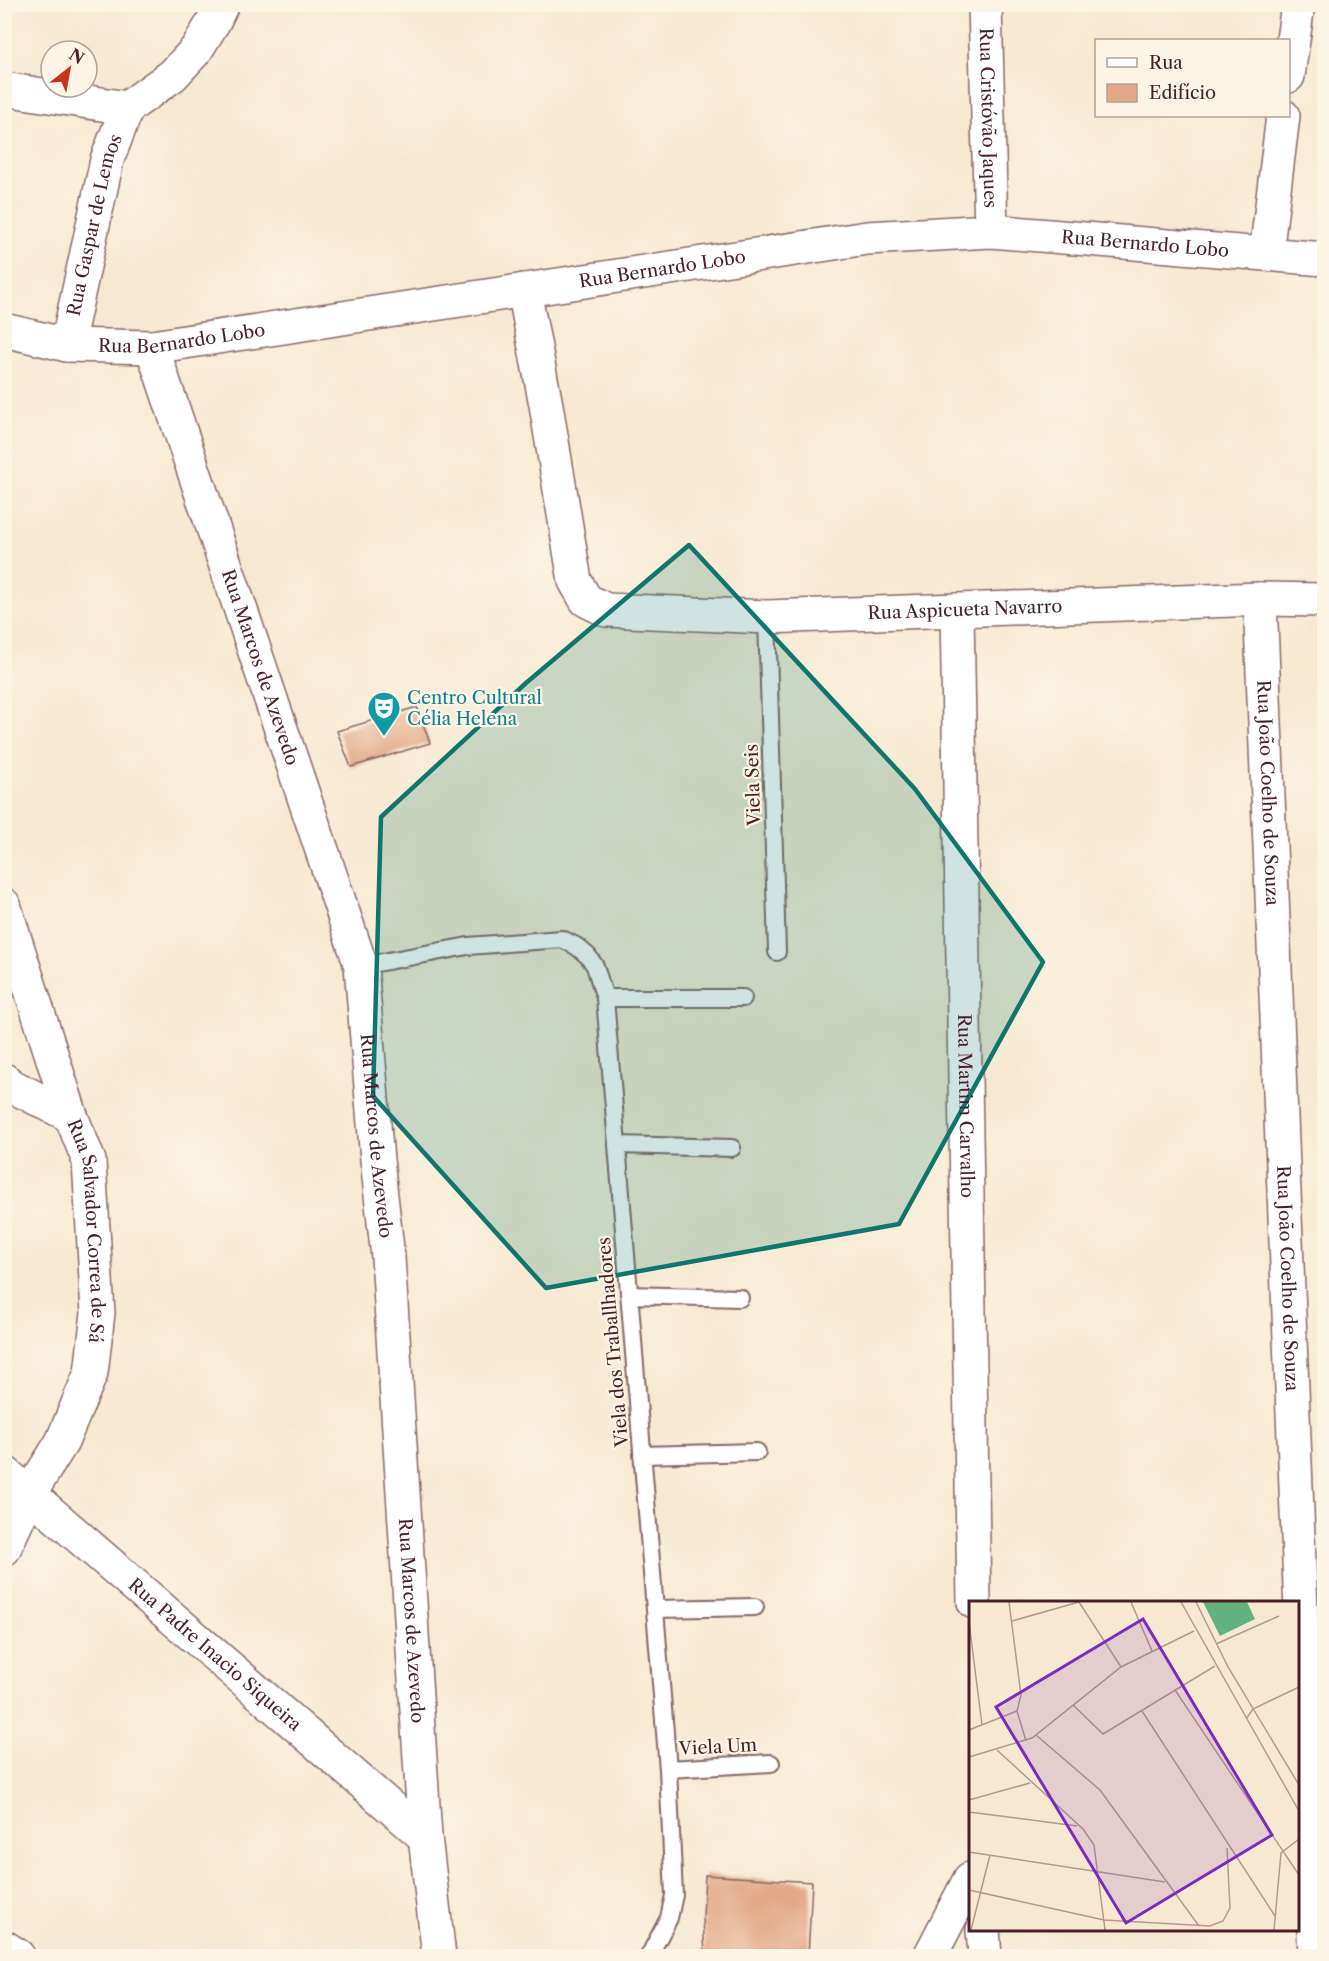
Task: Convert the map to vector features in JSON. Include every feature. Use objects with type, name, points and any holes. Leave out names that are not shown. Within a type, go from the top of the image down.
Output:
[{"type":"street","points":[[4,89],[127,108],[173,75],[196,50],[222,4]]},
{"type":"street","name":"Rua Cristóvão Jaques","points":[[985,4],[991,231]]},
{"type":"street","points":[[1290,62],[1298,4]]},
{"type":"street","name":"Rua Gaspar de Lemos","points":[[67,345],[107,160],[127,108]]},
{"type":"street","points":[[1266,254],[1283,117]]},
{"type":"street","name":"Rua Bernardo Lobo","points":[[4,330],[67,345],[152,347],[867,238],[991,231],[1324,259]]},
{"type":"street","name":"Rua Aspicueta Navarro","points":[[524,290],[546,405],[575,581],[586,600],[606,610],[767,617],[1260,599],[1324,600]]},
{"type":"street","name":"Rua Marcos de Azevedo","points":[[152,347],[361,966],[377,1160],[388,1257],[425,1838],[439,1956]]},
{"type":"street","name":"Rua João Coelho de Souza","points":[[1260,599],[1315,1956]]},
{"type":"street","name":"Rua Martim Carvalho","points":[[957,610],[974,1601]]},
{"type":"street","name":"Rua Salvador Correa de Sá","points":[[4,905],[71,1116],[89,1161],[98,1313],[91,1373],[62,1442],[30,1493],[4,1549]]},
{"type":"street","points":[[4,1080],[71,1116]]},
{"type":"street","name":"Rua Padre Inacio Siqueira","points":[[4,1472],[425,1838]]},
{"type":"street","points":[[930,1956],[969,1881]]},
{"type":"street","points":[[983,1931],[985,1956]]},
{"type":"street","points":[[4,1947],[18,1956]]},
{"type":"lane","name":"Viela Seis","points":[[767,617],[777,952]]},
{"type":"lane","name":"Viela dos Traballhadores","points":[[361,966],[468,946],[562,939],[576,946],[588,956],[595,966],[605,998],[656,1609],[668,1769],[674,1895],[669,1918],[649,1956]]},
{"type":"lane","points":[[605,998],[743,998]]},
{"type":"lane","points":[[617,1145],[732,1148]]},
{"type":"lane","points":[[629,1295],[740,1298]]},
{"type":"lane","points":[[642,1455],[756,1452]]},
{"type":"lane","points":[[656,1609],[755,1607]]},
{"type":"lane","name":"Viela Um","points":[[668,1769],[771,1763]]},
{"type":"highlighted area","points":[[689,545],[915,789],[1043,962],[899,1224],[546,1288],[373,1096],[381,817],[526,683]]},
{"type":"building","name":"Centro Cultural Célia Helena","points":[[417,707],[430,743],[351,767],[337,731]]},
{"type":"building","points":[[705,1875],[812,1882],[808,1956],[705,1955],[703,1918]]},
{"type":"place","name":"Centro Cultural Célia Helena","points":[[384,737]]}]
